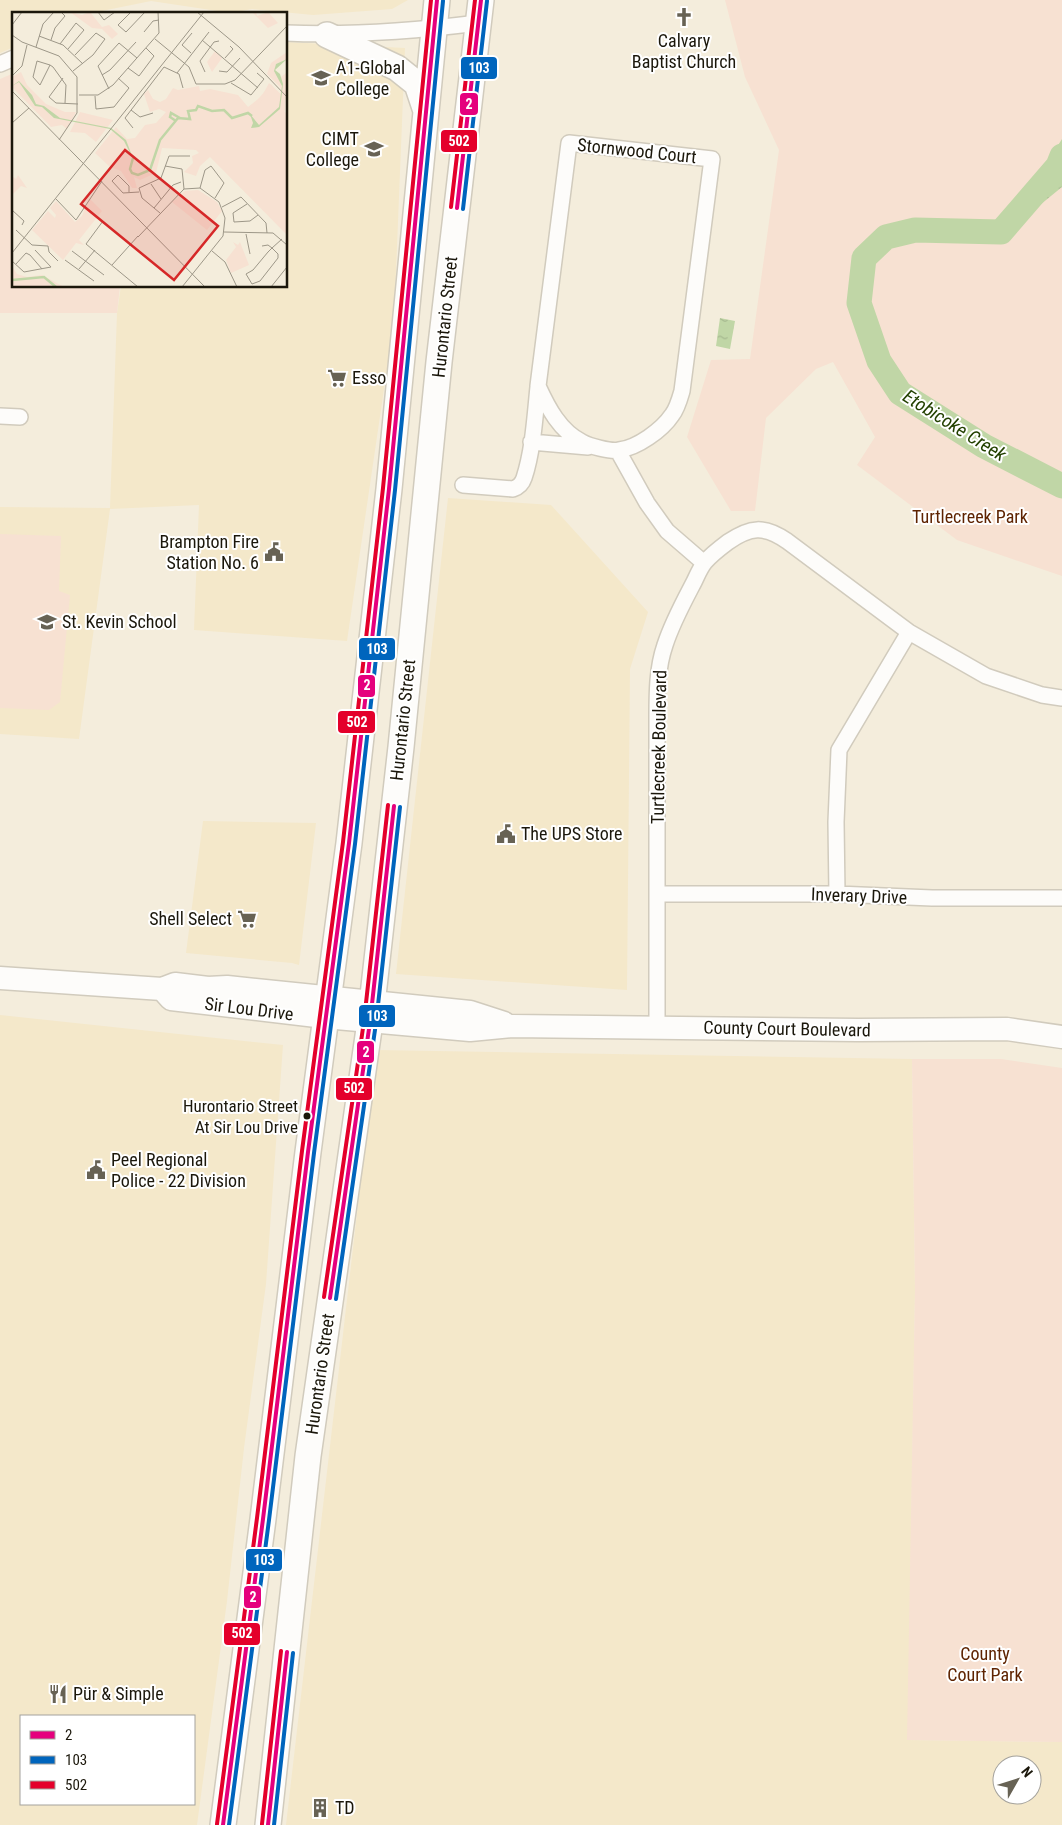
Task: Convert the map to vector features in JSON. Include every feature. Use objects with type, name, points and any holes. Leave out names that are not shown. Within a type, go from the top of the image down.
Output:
[{"type":"main road","points":[[223,1825],[267,1489],[326,1007],[349,843],[389,489],[437,0]]},
{"type":"main road","name":"Hurontario Street","points":[[268,1825],[304,1492],[371,1012],[401,747],[439,362],[480,12]]},
{"type":"main road","points":[[327,35],[397,68],[417,84],[426,111]]},
{"type":"main road","points":[[267,1489],[304,1492]]},
{"type":"street","points":[[288,33],[327,35],[435,29],[480,12]]},
{"type":"street","points":[[0,64],[12,59]]},
{"type":"street","name":"Stornwood Court","points":[[463,485],[513,489],[518,487],[524,480],[531,442],[569,143],[712,159],[682,390],[674,414],[662,427],[650,436],[618,451]]},
{"type":"street","points":[[538,386],[554,416],[567,431],[582,443],[599,448]]},
{"type":"street","points":[[0,416],[20,417]]},
{"type":"street","points":[[531,442],[618,451],[647,503],[667,532],[704,563]]},
{"type":"street","name":"Turtlecreek Boulevard","points":[[657,1027],[657,717],[660,661],[677,612],[704,563],[721,547],[739,534],[750,530],[770,531],[787,540],[910,632],[986,676],[1042,695],[1062,698]]},
{"type":"street","points":[[837,894],[836,822],[839,750],[910,632]]},
{"type":"street","name":"Inverary Drive","points":[[657,894],[837,894],[932,898],[1062,898]]},
{"type":"street","name":"Sir Lou Drive","points":[[0,978],[162,989],[175,984],[208,988],[227,987],[326,1007],[371,1012]]},
{"type":"street","name":"County Court Boulevard","points":[[371,1012],[470,1030],[512,1026],[1007,1030],[1062,1037]]},
{"type":"shaded area","points":[[0,0],[408,0],[392,9],[313,15],[252,9],[224,12],[151,1],[97,12],[12,12],[12,48],[0,53]]},
{"type":"shaded area","points":[[288,42],[405,48],[394,321],[347,641],[194,630],[199,505],[110,509],[79,739],[0,734],[0,507],[110,508],[117,313],[121,288],[288,288]]},
{"type":"shaded area","points":[[448,498],[551,505],[648,612],[630,669],[627,990],[396,974]]},
{"type":"shaded area","points":[[203,821],[316,823],[299,965],[186,953]]},
{"type":"shaded area","points":[[0,1015],[283,1045],[266,1284],[197,1825],[0,1825]]},
{"type":"shaded area","points":[[376,1050],[912,1059],[915,1290],[908,1740],[1062,1742],[1062,1825],[286,1825]]},
{"type":"green space","name":"Turtlecreek Park","points":[[725,0],[1062,0],[1062,576],[957,540],[857,465],[875,437],[833,362],[816,369],[766,418],[755,511],[731,511],[687,437],[711,360],[750,359],[779,150],[745,77]]},
{"type":"green space","points":[[12,74],[12,288],[120,288],[117,313],[0,313],[0,79]]},
{"type":"green space","points":[[0,534],[61,536],[59,591],[70,595],[60,702],[49,710],[0,708]]},
{"type":"green space","name":"County Court Park","points":[[912,1059],[1001,1059],[1062,1068],[1062,1742],[907,1740],[915,1290]]},
{"type":"water","points":[[1062,139],[1062,187],[1024,218],[1017,210]]},
{"type":"water","points":[[720,318],[735,321],[730,349],[716,346]]},
{"type":"waterway","name":"Etobicoke Creek","points":[[1062,156],[1058,166],[1001,232],[915,230],[886,237],[864,258],[859,303],[879,361],[900,393],[984,446],[1062,486]]},
{"type":"transit line","name":"502","points":[[217,1824],[343,842],[383,488],[431,0]]},
{"type":"transit line","name":"2","points":[[223,1825],[349,843],[389,489],[437,0]]},
{"type":"transit line","name":"502","points":[[451,207],[475,0]]},
{"type":"transit line","name":"2","points":[[457,208],[481,0]]},
{"type":"transit line","name":"103","points":[[229,1825],[355,844],[395,490],[443,1]]},
{"type":"transit line","name":"103","points":[[463,209],[487,1]]},
{"type":"transit line","name":"502","points":[[324,1297],[364,1021],[388,805]]},
{"type":"transit line","name":"2","points":[[330,1298],[370,1022],[394,806]]},
{"type":"transit line","name":"103","points":[[336,1299],[376,1023],[400,807]]},
{"type":"transit line","name":"502","points":[[262,1824],[281,1651]]},
{"type":"transit line","name":"2","points":[[268,1825],[287,1652]]},
{"type":"transit line","name":"103","points":[[274,1825],[293,1653]]},
{"type":"place","name":"Calvary Baptist Church","points":[[684,17]]},
{"type":"place","name":"A1-Global College","points":[[321,78]]},
{"type":"place","name":"CIMT College","points":[[374,149]]},
{"type":"place","name":"Esso","points":[[337,378]]},
{"type":"place","name":"Brampton Fire Station No. 6","points":[[274,552]]},
{"type":"place","name":"St. Kevin School","points":[[47,622]]},
{"type":"place","name":"The UPS Store","points":[[506,834]]},
{"type":"place","name":"Shell Select","points":[[247,919]]},
{"type":"place","name":"Hurontario Street At Sir Lou Drive","points":[[307,1116]]},
{"type":"place","name":"Peel Regional Police - 22 Division","points":[[96,1170]]},
{"type":"place","name":"Pür & Simple","points":[[58,1694]]},
{"type":"place","name":"TD","points":[[320,1808]]}]
